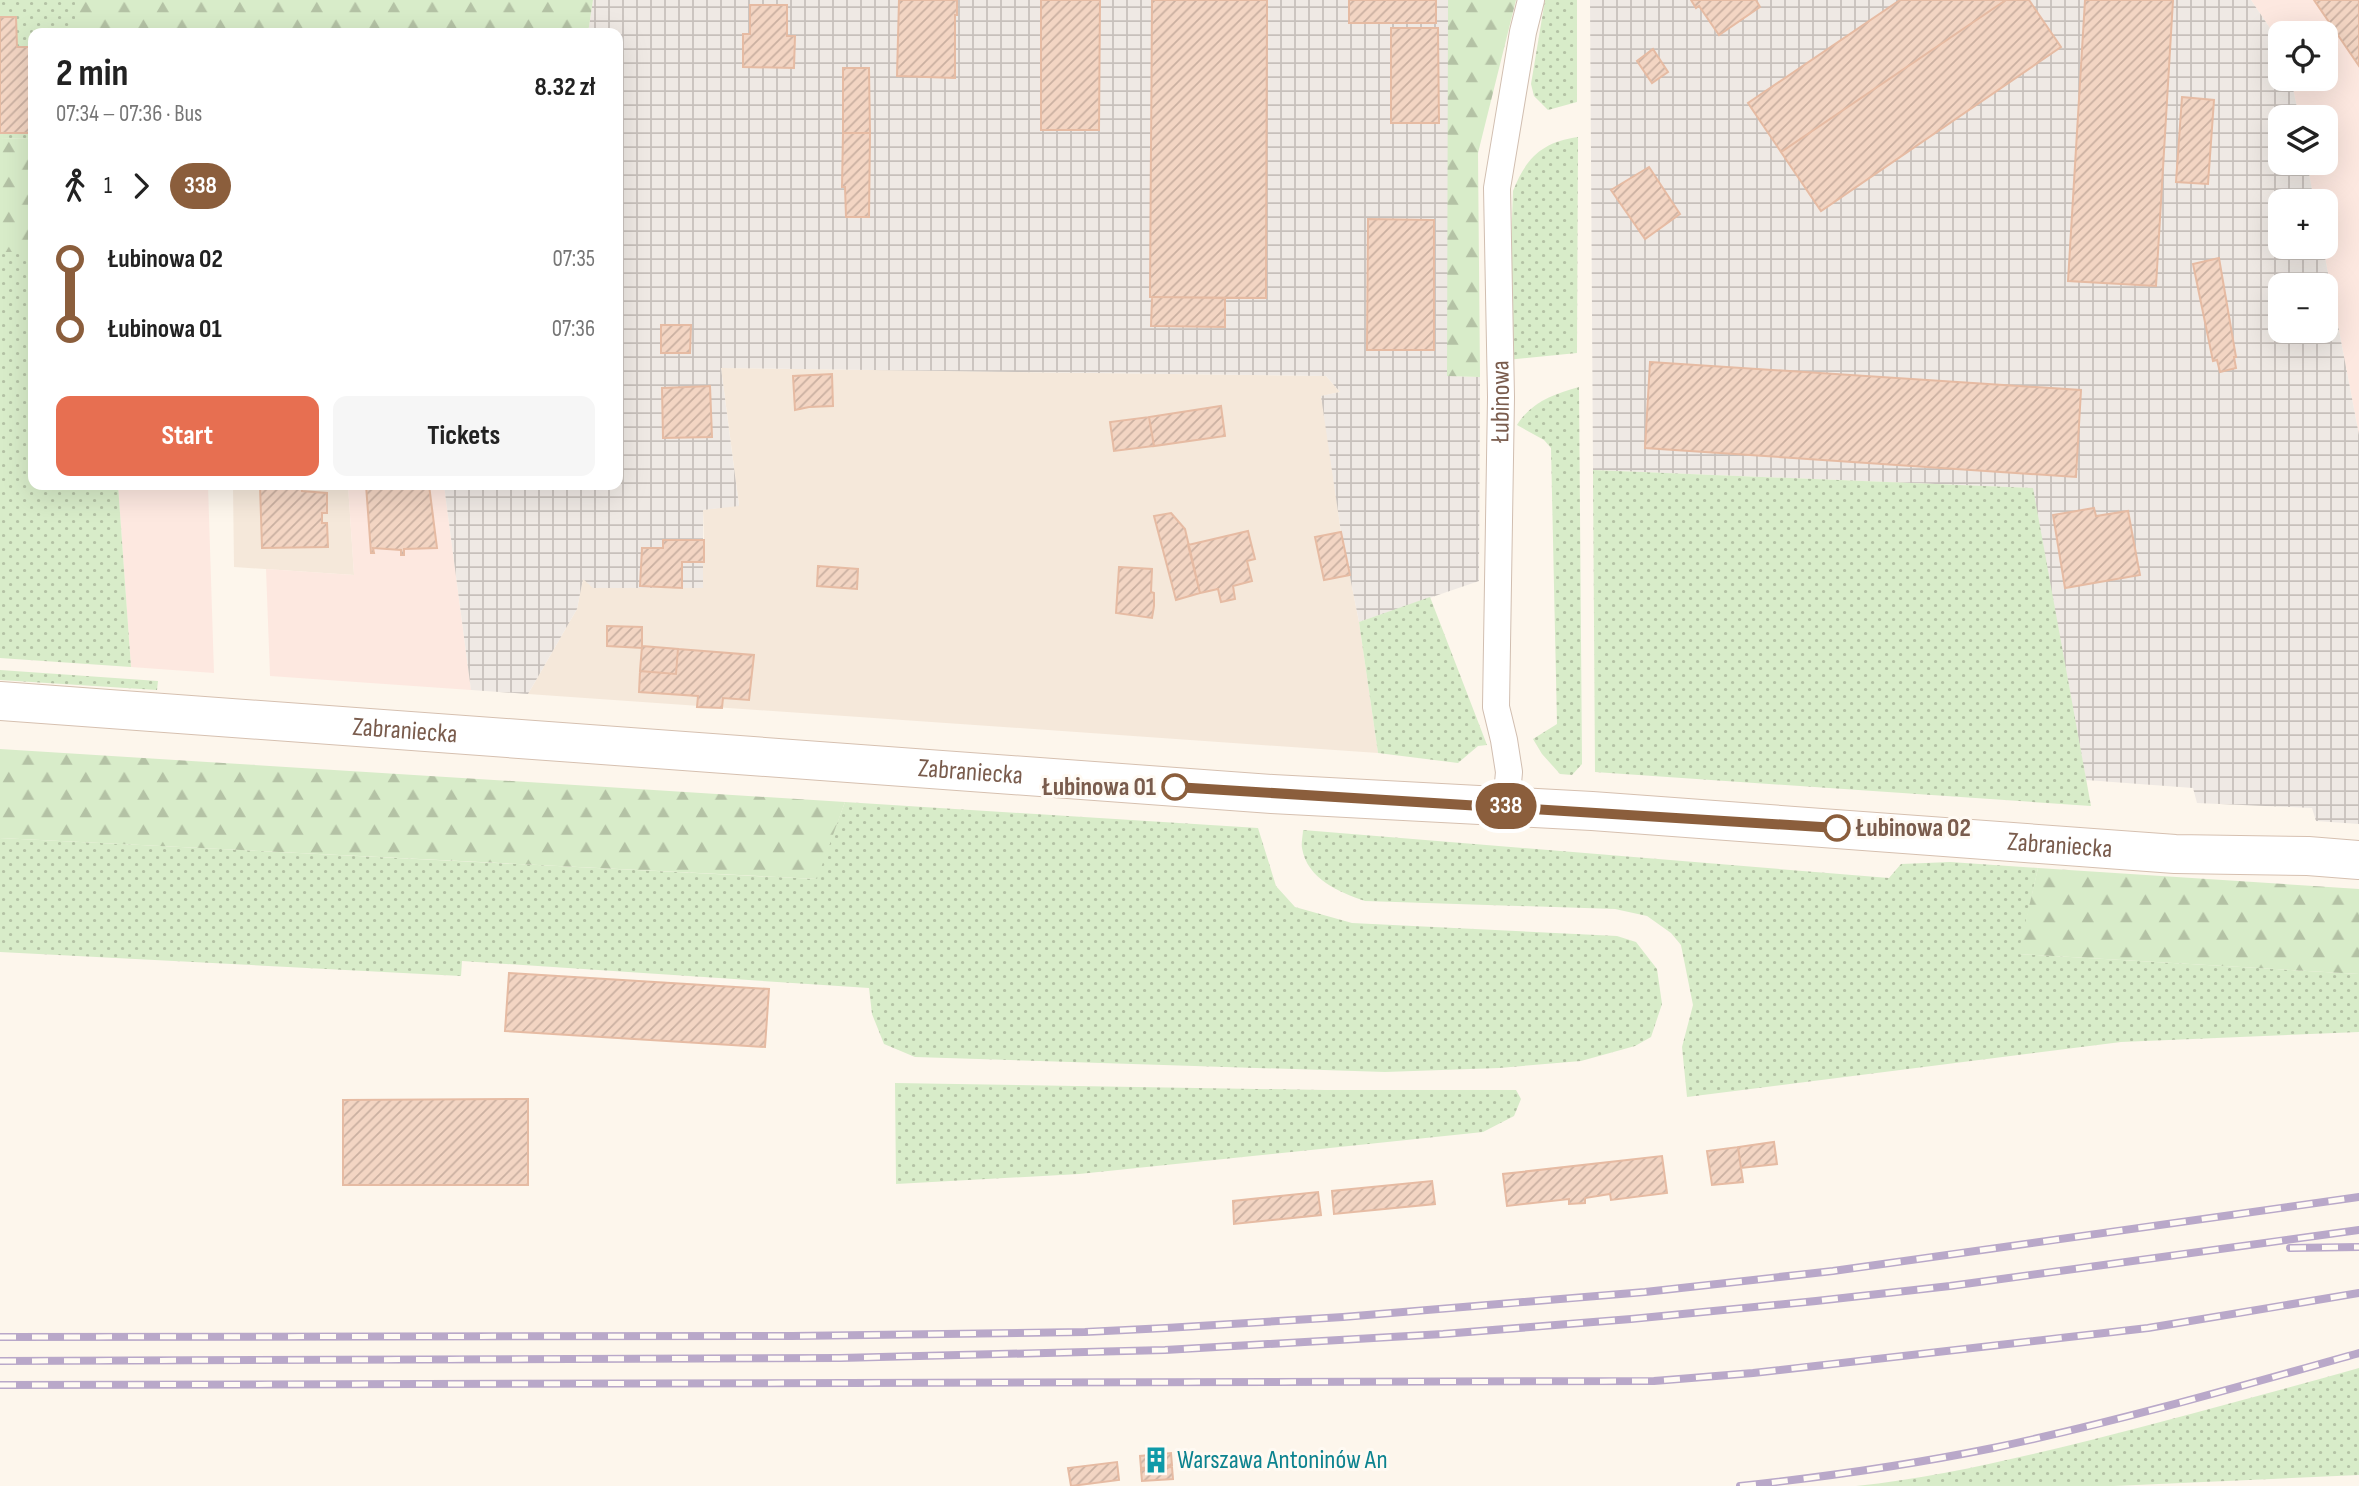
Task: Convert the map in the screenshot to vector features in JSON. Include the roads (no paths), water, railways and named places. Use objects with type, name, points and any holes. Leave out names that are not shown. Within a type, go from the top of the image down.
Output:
[{"type":"main road","name":"Zabraniecka","points":[[0,701],[1272,794],[1506,806],[2163,853],[2308,856],[2359,860]]},
{"type":"street","name":"Łubinowa","points":[[1506,806],[1509,772],[1496,707],[1501,397],[1497,188],[1523,32],[1531,0]]},
{"type":"railway","points":[[0,1337],[792,1336],[1085,1332],[1166,1328],[1343,1317],[1645,1292],[1833,1271],[2359,1197]]},
{"type":"railway","points":[[0,1361],[840,1358],[1165,1350],[1443,1334],[1816,1301],[1950,1286],[2359,1230]]},
{"type":"railway","points":[[2290,1248],[2359,1247]]},
{"type":"railway","points":[[0,1385],[1654,1381],[1753,1373],[2148,1328],[2359,1293]]},
{"type":"railway","points":[[1740,1486],[1867,1470],[1993,1448],[2131,1415],[2359,1353]]},
{"type":"place","name":"Łubinowa 01","points":[[1175,787]]},
{"type":"place","name":"Łubinowa 02","points":[[1837,828]]},
{"type":"place","name":"Warszawa Antoninów An","points":[[1156,1460]]}]
